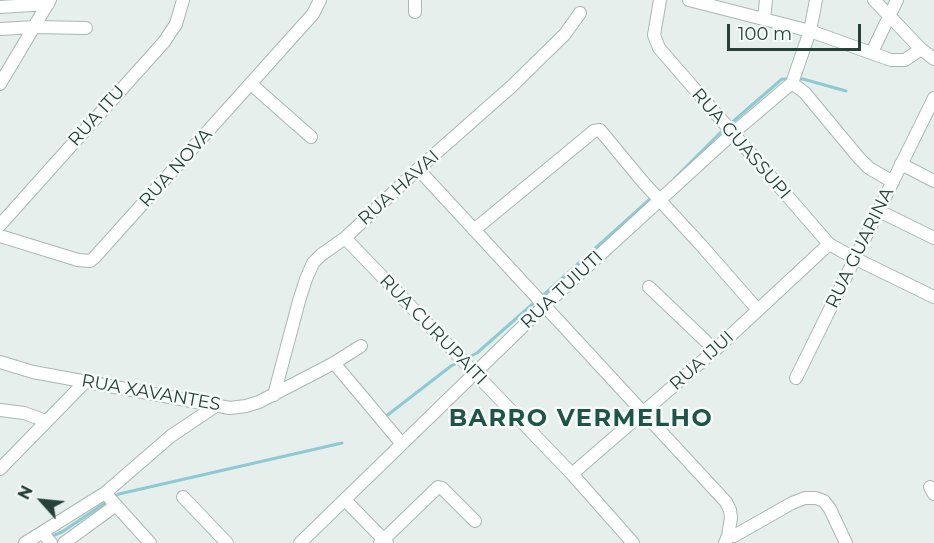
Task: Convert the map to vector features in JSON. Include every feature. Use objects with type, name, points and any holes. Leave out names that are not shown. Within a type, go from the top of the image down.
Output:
[{"type":"street","name":"RUA ITU","points":[[0,225],[164,42],[176,24],[183,0]]},
{"type":"street","name":"RUA GUASSUPI","points":[[660,0],[654,35],[655,42],[718,118],[829,244]]},
{"type":"street","points":[[689,0],[714,3],[810,31],[891,60],[904,60],[921,49]]},
{"type":"street","points":[[764,19],[766,0]]},
{"type":"street","points":[[793,79],[810,31],[816,0]]},
{"type":"street","points":[[874,0],[921,49],[934,58]]},
{"type":"street","points":[[872,52],[897,0]]},
{"type":"street","name":"RUA NOVA","points":[[0,236],[78,260],[90,261],[313,14],[320,1]]},
{"type":"street","points":[[0,7],[49,2]]},
{"type":"street","points":[[0,84],[49,2]]},
{"type":"street","name":"RUA HAVAI","points":[[274,395],[306,279],[314,263],[321,255],[345,238],[540,60],[565,34],[580,13]]},
{"type":"street","points":[[0,29],[86,28]]},
{"type":"street","name":"RUA TUIUTI","points":[[300,543],[474,374],[540,303],[655,196],[730,130],[793,79]]},
{"type":"street","name":"RUA GUARINA","points":[[793,79],[859,158],[869,168],[893,182],[796,378]]},
{"type":"street","points":[[251,84],[310,137]]},
{"type":"street","points":[[893,182],[928,122],[934,98]]},
{"type":"street","points":[[474,230],[594,131],[600,130],[655,196],[758,310]]},
{"type":"street","points":[[901,165],[934,181]]},
{"type":"street","points":[[418,170],[726,501],[730,510],[732,540],[792,503],[805,498],[816,498],[824,501],[831,509],[846,543]]},
{"type":"street","points":[[879,211],[934,238]]},
{"type":"street","name":"RUA CURUPAITI","points":[[345,238],[572,474],[633,543]]},
{"type":"street","points":[[829,244],[934,297]]},
{"type":"street","name":"RUA IJUI","points":[[572,474],[715,350],[829,244]]},
{"type":"street","points":[[650,287],[715,350]]},
{"type":"street","name":"RUA XAVANTES","points":[[0,362],[33,372],[230,408],[246,406],[274,395],[361,346]]},
{"type":"street","points":[[334,363],[402,444]]},
{"type":"street","points":[[0,469],[86,381]]},
{"type":"street","points":[[64,543],[111,500],[171,436],[216,405]]},
{"type":"street","points":[[0,410],[24,413],[46,421]]},
{"type":"street","points":[[345,500],[384,542],[438,487],[446,491],[475,521]]},
{"type":"street","points":[[183,497],[227,543]]},
{"type":"street","points":[[25,543],[46,537],[111,500]]},
{"type":"street","points":[[111,500],[150,543]]},
{"type":"waterway","points":[[729,125],[782,79],[789,79]]},
{"type":"waterway","points":[[796,79],[846,91]]},
{"type":"waterway","points":[[675,178],[724,129]]},
{"type":"waterway","points":[[541,297],[652,197]]},
{"type":"waterway","points":[[465,359],[477,353],[536,301]]},
{"type":"waterway","points":[[385,417],[459,362]]},
{"type":"waterway","points":[[113,497],[342,443]]},
{"type":"waterway","points":[[50,537],[62,532],[108,501]]},
{"type":"district","name":"BARRO VERMELHO","points":[[581,419]]}]
